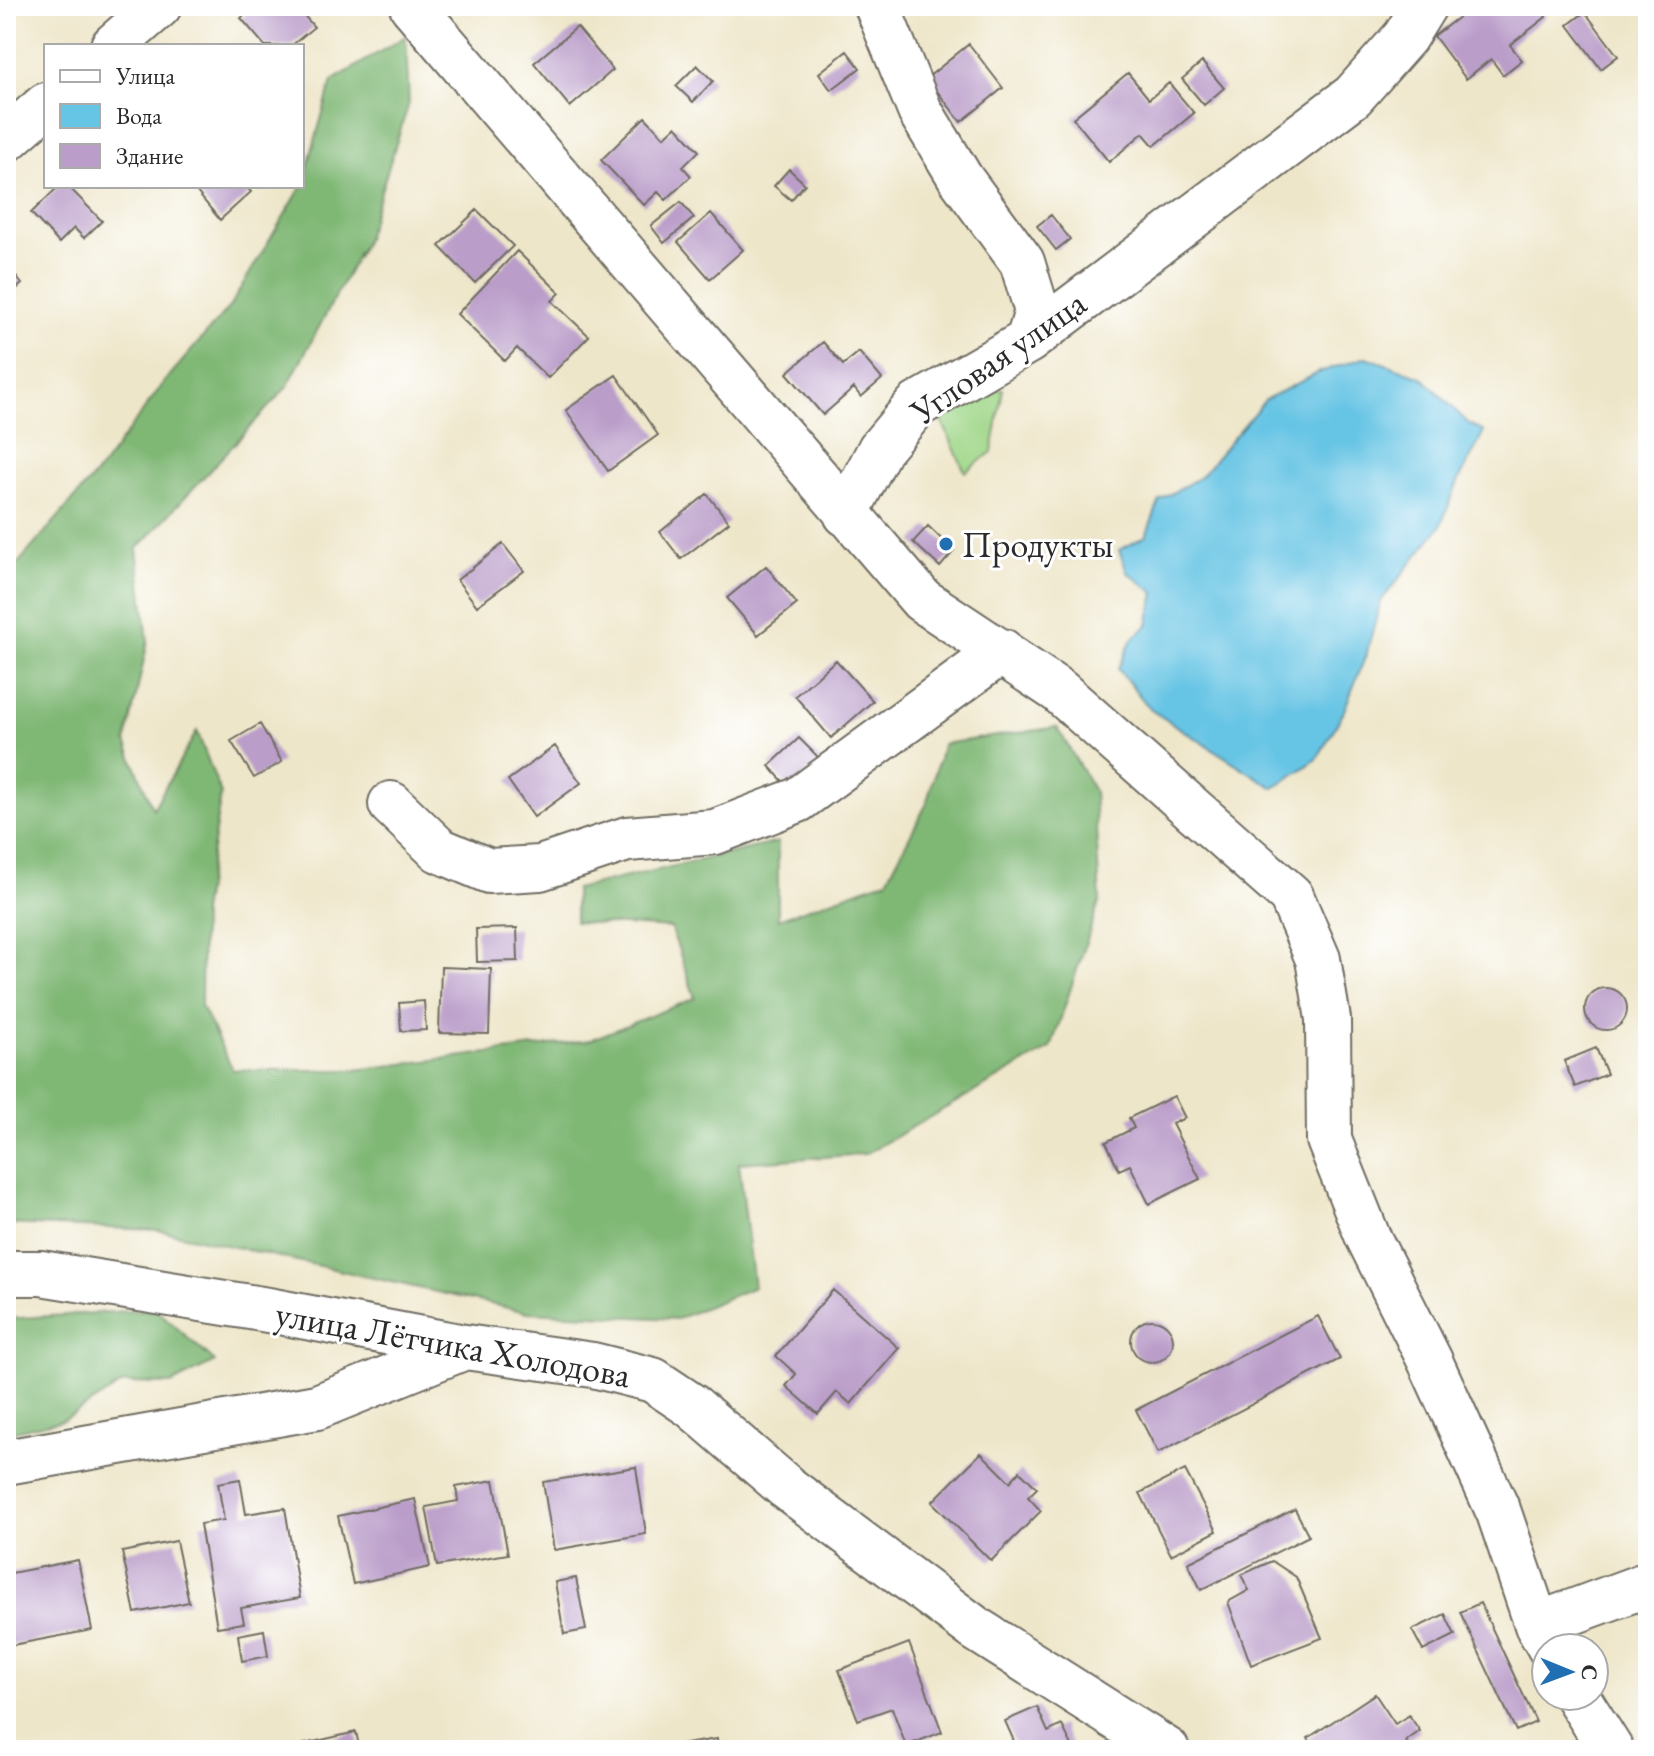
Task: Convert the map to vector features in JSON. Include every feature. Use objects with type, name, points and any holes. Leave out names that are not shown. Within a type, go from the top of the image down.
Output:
[{"type":"street","points":[[115,44],[159,6]]},
{"type":"street","points":[[412,6],[922,600],[1059,691],[1291,896],[1318,959],[1328,1019],[1329,1140],[1367,1235],[1430,1361],[1499,1513],[1542,1632]]},
{"type":"street","points":[[877,6],[920,111],[961,179],[1022,262],[1037,311],[1028,341]]},
{"type":"street","name":"Угловая улица","points":[[846,514],[880,449],[917,405],[1028,341],[1353,96],[1405,37],[1424,6]]},
{"type":"street","points":[[6,140],[44,107]]},
{"type":"street","points":[[391,804],[439,850],[489,871],[540,868],[627,839],[715,832],[798,800],[1002,651]]},
{"type":"street","name":"улица Лётчика Холодова","points":[[6,1273],[56,1276],[274,1311],[465,1347],[593,1365],[653,1380],[692,1406],[786,1487],[976,1629],[1167,1750]]},
{"type":"street","points":[[6,1462],[317,1407],[465,1347]]},
{"type":"street","points":[[1554,1632],[1648,1584]]},
{"type":"street","points":[[1587,1712],[1611,1750]]},
{"type":"green space","points":[[406,36],[409,103],[365,241],[287,387],[137,549],[148,641],[126,742],[153,809],[197,731],[221,794],[202,912],[201,1006],[233,1070],[355,1070],[590,1040],[695,998],[671,928],[575,922],[575,889],[778,842],[778,919],[887,880],[926,805],[943,744],[1057,727],[1094,791],[1100,900],[1051,1048],[865,1154],[739,1163],[754,1287],[677,1319],[526,1312],[158,1230],[6,1224],[6,577],[101,468],[165,381],[230,306],[301,188],[304,188],[332,81]]},
{"type":"green space","points":[[986,389],[1003,389],[992,452],[965,472],[937,410]]},
{"type":"green space","points":[[156,1309],[215,1362],[171,1384],[124,1383],[63,1420],[6,1433],[6,1319]]},
{"type":"water","points":[[1366,357],[1422,377],[1468,423],[1484,432],[1458,482],[1440,527],[1381,601],[1366,655],[1343,713],[1317,759],[1274,788],[1151,710],[1118,669],[1132,639],[1148,625],[1155,593],[1127,572],[1119,550],[1146,536],[1160,500],[1200,477],[1266,399],[1320,372]]},
{"type":"building","points":[[255,6],[296,6],[314,27],[293,44],[263,44],[241,18]]},
{"type":"building","points":[[1473,6],[1538,6],[1546,17],[1510,45],[1522,60],[1503,75],[1491,59],[1466,79],[1434,36]]},
{"type":"building","points":[[1585,12],[1618,56],[1601,69],[1568,25]]},
{"type":"building","points":[[577,27],[613,70],[570,107],[534,63]]},
{"type":"building","points":[[969,44],[1003,88],[961,122],[927,78]]},
{"type":"building","points":[[847,51],[860,68],[831,90],[819,73]]},
{"type":"building","points":[[1202,62],[1224,88],[1204,105],[1182,79]]},
{"type":"building","points":[[697,65],[713,81],[693,102],[676,86]]},
{"type":"building","points":[[1128,73],[1149,99],[1169,83],[1194,113],[1154,146],[1143,133],[1109,162],[1073,118]]},
{"type":"building","points":[[645,117],[664,137],[676,126],[699,151],[683,167],[691,176],[666,200],[658,192],[644,205],[601,160]]},
{"type":"building","points":[[789,169],[805,184],[791,200],[774,186]]},
{"type":"building","points":[[57,188],[70,188],[102,221],[84,238],[74,228],[59,243],[31,213]]},
{"type":"building","points":[[200,188],[248,188],[251,192],[220,220],[196,191]]},
{"type":"building","points":[[681,202],[694,218],[664,243],[651,226]]},
{"type":"building","points":[[477,210],[513,246],[475,283],[439,246]]},
{"type":"building","points":[[711,213],[743,250],[710,279],[678,242]]},
{"type":"building","points":[[1051,215],[1070,239],[1056,250],[1037,226]]},
{"type":"building","points":[[517,251],[560,293],[552,301],[589,336],[548,378],[517,348],[505,361],[457,314]]},
{"type":"building","points":[[6,264],[22,284],[6,297]]},
{"type":"building","points":[[823,342],[843,365],[859,352],[882,379],[861,397],[854,388],[823,415],[787,373]]},
{"type":"building","points":[[616,375],[658,435],[608,471],[566,410]]},
{"type":"building","points":[[707,494],[729,522],[681,559],[660,532]]},
{"type":"building","points":[[928,526],[954,551],[940,567],[913,542]]},
{"type":"building","points":[[503,544],[524,571],[477,606],[457,580]]},
{"type":"building","points":[[766,566],[797,604],[758,635],[727,598]]},
{"type":"building","points":[[836,660],[873,701],[831,738],[795,696]]},
{"type":"building","points":[[260,724],[282,762],[254,778],[231,741]]},
{"type":"building","points":[[799,738],[821,760],[790,789],[769,766]]},
{"type":"building","points":[[555,746],[581,783],[534,817],[508,780]]},
{"type":"building","points":[[517,928],[518,961],[477,962],[476,929]]},
{"type":"building","points":[[441,967],[491,969],[489,1034],[439,1033]]},
{"type":"building","points":[[1606,988],[1621,994],[1627,1009],[1621,1024],[1606,1030],[1591,1024],[1585,1009],[1591,994]]},
{"type":"building","points":[[424,1001],[426,1030],[401,1031],[399,1003]]},
{"type":"building","points":[[1596,1048],[1607,1074],[1575,1087],[1564,1061]]},
{"type":"building","points":[[1174,1096],[1185,1118],[1172,1124],[1200,1179],[1149,1204],[1130,1165],[1119,1170],[1106,1142],[1134,1128],[1129,1118]]},
{"type":"building","points":[[833,1290],[899,1348],[851,1404],[837,1392],[818,1414],[786,1386],[796,1374],[776,1356]]},
{"type":"building","points":[[1318,1316],[1340,1359],[1158,1453],[1136,1410]]},
{"type":"building","points":[[1152,1320],[1167,1326],[1173,1341],[1167,1356],[1152,1362],[1137,1356],[1131,1341],[1137,1326]]},
{"type":"building","points":[[981,1453],[1010,1482],[1020,1471],[1037,1488],[1028,1497],[1041,1511],[991,1561],[932,1502]]},
{"type":"building","points":[[636,1467],[646,1534],[554,1550],[543,1482]]},
{"type":"building","points":[[1185,1470],[1217,1531],[1171,1555],[1140,1493]]},
{"type":"building","points":[[240,1479],[246,1514],[285,1508],[300,1598],[241,1608],[244,1623],[217,1627],[200,1524],[224,1520],[218,1483]]},
{"type":"building","points":[[494,1480],[508,1554],[437,1566],[426,1507],[458,1501],[456,1487]]},
{"type":"building","points":[[415,1499],[430,1567],[353,1584],[338,1516]]},
{"type":"building","points":[[1295,1509],[1309,1536],[1201,1590],[1188,1563]]},
{"type":"building","points":[[176,1541],[189,1602],[135,1613],[122,1552]]},
{"type":"building","points":[[78,1560],[92,1630],[7,1646],[6,1574]]},
{"type":"building","points":[[1272,1561],[1296,1577],[1322,1638],[1251,1665],[1228,1602],[1249,1590],[1241,1575]]},
{"type":"building","points":[[576,1578],[586,1630],[564,1634],[555,1582]]},
{"type":"building","points":[[1480,1603],[1536,1722],[1516,1731],[1460,1612]]},
{"type":"building","points":[[1445,1614],[1455,1635],[1423,1651],[1412,1630]]},
{"type":"building","points":[[264,1630],[268,1656],[242,1661],[238,1635]]},
{"type":"building","points":[[909,1643],[942,1732],[906,1746],[892,1708],[858,1720],[839,1670]]},
{"type":"building","points":[[1375,1694],[1395,1724],[1409,1715],[1420,1731],[1406,1741],[1412,1750],[1315,1750],[1308,1738]]},
{"type":"building","points":[[1037,1707],[1048,1732],[1062,1725],[1074,1750],[1018,1750],[1005,1721]]},
{"type":"building","points":[[356,1732],[360,1750],[297,1750],[296,1746]]},
{"type":"building","points":[[717,1739],[719,1750],[660,1750],[660,1748]]},
{"type":"place","name":"Продукты","points":[[946,544]]}]
